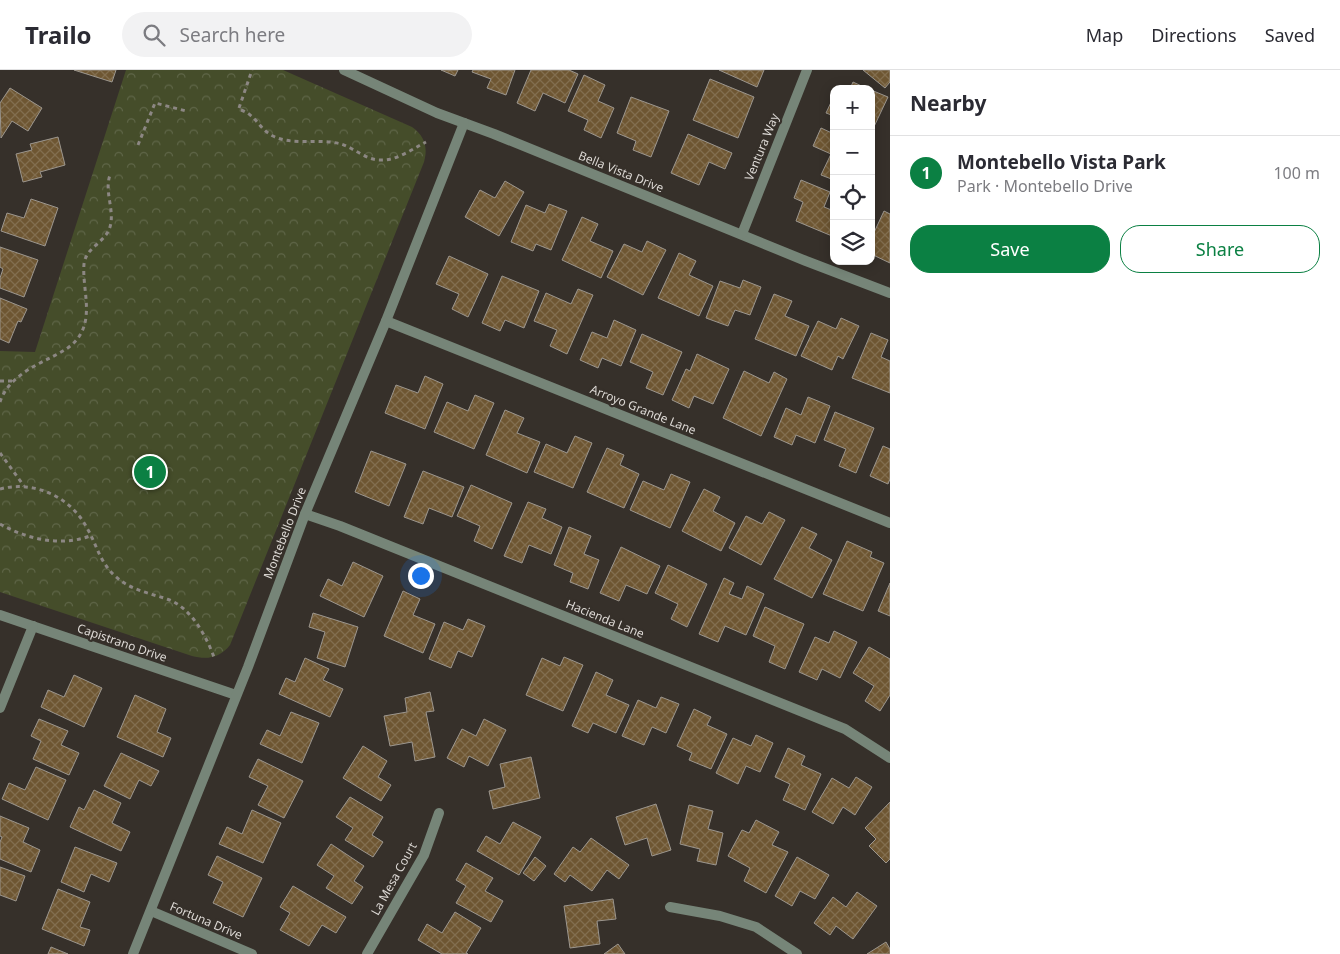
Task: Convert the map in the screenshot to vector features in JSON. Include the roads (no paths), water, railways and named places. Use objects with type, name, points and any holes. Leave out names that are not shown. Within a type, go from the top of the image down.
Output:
[{"type":"street","name":"Bella Vista Drive","points":[[344,70],[437,113],[890,293]]},
{"type":"street","name":"Ventura Way","points":[[742,234],[806,70]]},
{"type":"street","name":"Montebello Drive","points":[[133,954],[236,696],[305,514],[386,321],[464,123]]},
{"type":"street","name":"Arroyo Grande Lane","points":[[386,321],[890,523]]},
{"type":"street","name":"Hacienda Lane","points":[[305,514],[340,526],[845,729],[890,758]]},
{"type":"street","name":"Capistrano Drive","points":[[0,615],[236,696]]},
{"type":"street","points":[[0,708],[33,626]]},
{"type":"street","name":"La Mesa Court","points":[[367,954],[424,854],[439,813]]},
{"type":"street","points":[[670,907],[720,916],[756,927],[797,954]]},
{"type":"street","name":"Fortuna Drive","points":[[150,911],[252,954]]},
{"type":"place","name":"Montebello Vista Park","points":[[150,472]]}]
